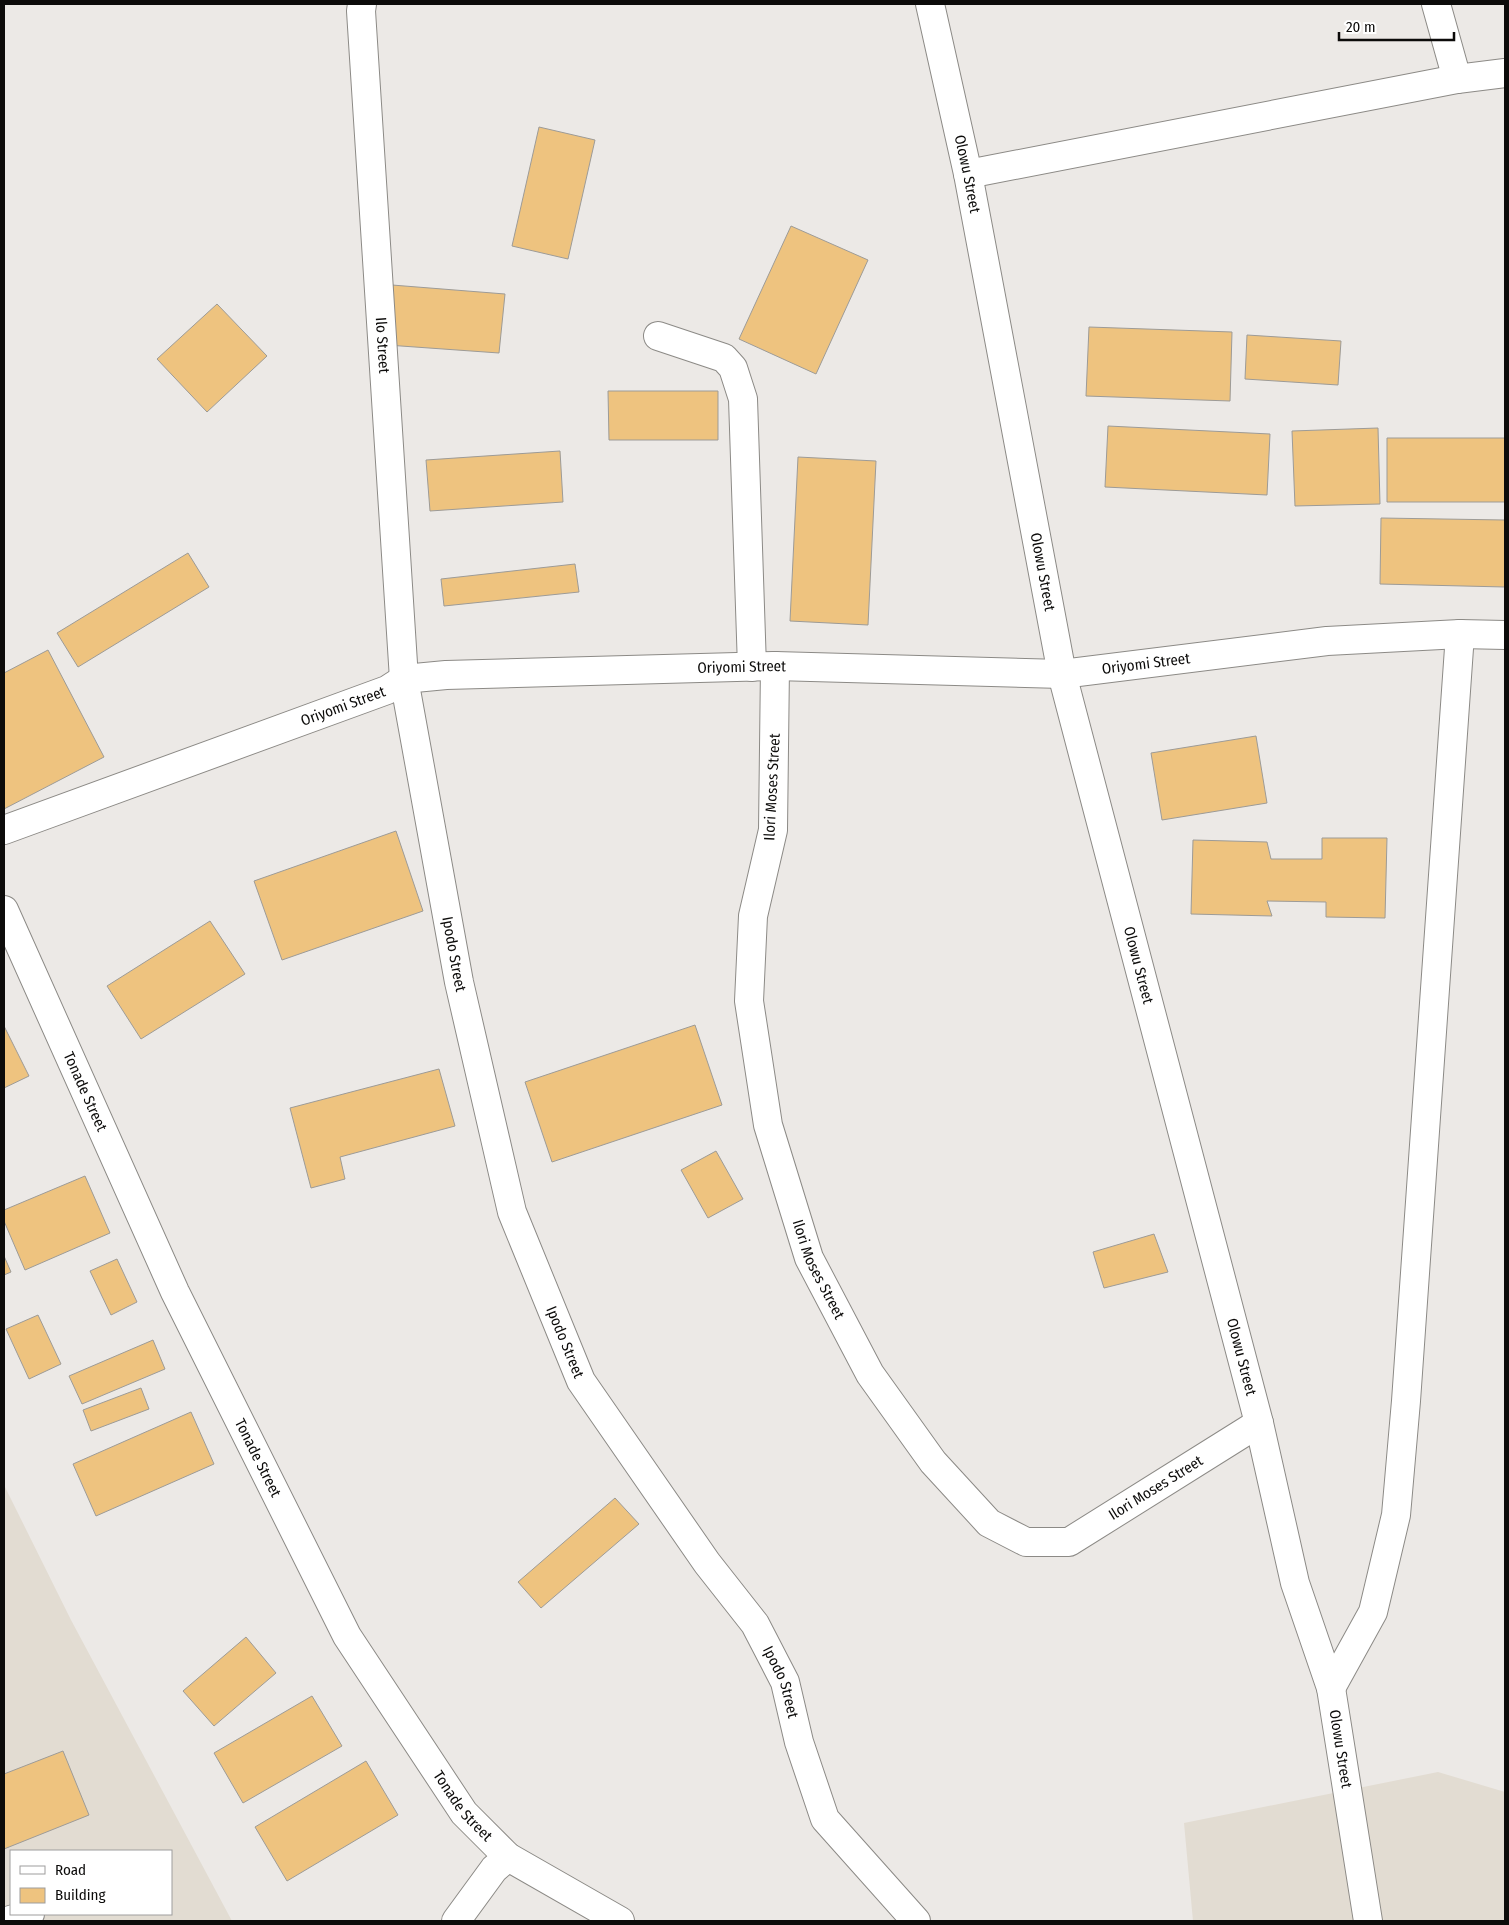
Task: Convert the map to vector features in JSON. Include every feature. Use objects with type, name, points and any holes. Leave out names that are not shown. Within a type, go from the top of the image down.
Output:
[{"type":"street","name":"Olowu Street","points":[[930,4],[968,174],[1062,674],[1259,1423],[1295,1583],[1331,1688],[1368,1921]]},
{"type":"street","points":[[1436,4],[1457,79]]},
{"type":"street","name":"Ilo Street","points":[[362,7],[404,679]]},
{"type":"street","points":[[968,174],[1457,79],[1505,73]]},
{"type":"street","name":"Ilori Moses Street","points":[[658,336],[724,358],[733,368],[743,400],[764,666],[773,830],[753,916],[749,1001],[768,1124],[809,1258],[870,1374],[932,1462],[989,1523],[1026,1542],[1069,1542],[1259,1423]]},
{"type":"street","points":[[1331,1688],[1373,1612],[1396,1515],[1460,634]]},
{"type":"street","name":"Oriyomi Street","points":[[4,830],[387,690],[404,679],[456,675],[764,666],[1062,674],[1327,641],[1460,634],[1505,635]]},
{"type":"street","name":"Ipodo Street","points":[[404,679],[458,982],[512,1212],[580,1381],[707,1563],[755,1624],[785,1682],[799,1742],[825,1819],[916,1921]]},
{"type":"street","name":"Tonade Street","points":[[4,910],[175,1292],[347,1636],[464,1813],[508,1857],[620,1921]]},
{"type":"street","points":[[456,1921],[494,1869],[508,1857]]},
{"type":"street","points":[[7,1921],[27,1915]]},
{"type":"shaded area","points":[[4,1485],[71,1620],[232,1921],[4,1921]]},
{"type":"shaded area","points":[[1438,1772],[1505,1792],[1505,1921],[1193,1921],[1184,1823]]},
{"type":"building","points":[[539,127],[595,140],[568,259],[512,246]]},
{"type":"building","points":[[791,226],[868,260],[816,374],[739,339]]},
{"type":"building","points":[[392,285],[505,294],[499,353],[387,345]]},
{"type":"building","points":[[217,304],[267,356],[207,412],[157,359]]},
{"type":"building","points":[[1089,327],[1232,332],[1230,401],[1086,396]]},
{"type":"building","points":[[1247,335],[1341,341],[1338,385],[1245,379]]},
{"type":"building","points":[[608,391],[718,391],[718,440],[609,440]]},
{"type":"building","points":[[1108,426],[1270,434],[1267,495],[1105,487]]},
{"type":"building","points":[[1378,428],[1380,504],[1295,506],[1292,431]]},
{"type":"building","points":[[1387,438],[1505,438],[1505,502],[1387,502]]},
{"type":"building","points":[[560,451],[563,502],[430,511],[426,460]]},
{"type":"building","points":[[798,457],[876,461],[868,625],[790,621]]},
{"type":"building","points":[[1381,518],[1505,520],[1505,587],[1380,584]]},
{"type":"building","points":[[188,553],[209,587],[78,667],[57,633]]},
{"type":"building","points":[[575,564],[579,592],[444,606],[441,579]]},
{"type":"building","points":[[48,650],[104,757],[4,809],[4,673]]},
{"type":"building","points":[[1256,736],[1267,803],[1162,820],[1151,753]]},
{"type":"building","points":[[396,831],[423,911],[282,960],[254,881]]},
{"type":"building","points":[[1322,838],[1387,838],[1385,918],[1326,917],[1326,902],[1267,901],[1272,916],[1191,914],[1193,840],[1267,842],[1271,859],[1322,859]]},
{"type":"building","points":[[210,921],[245,974],[141,1039],[107,986]]},
{"type":"building","points":[[695,1025],[722,1105],[552,1162],[525,1082]]},
{"type":"building","points":[[4,1026],[29,1076],[4,1088]]},
{"type":"building","points":[[439,1069],[455,1126],[340,1157],[345,1179],[311,1188],[290,1108]]},
{"type":"building","points":[[716,1151],[743,1199],[708,1218],[681,1170]]},
{"type":"building","points":[[85,1176],[110,1233],[25,1270],[4,1221],[4,1210]]},
{"type":"building","points":[[1154,1234],[1168,1272],[1104,1288],[1093,1252]]},
{"type":"building","points":[[4,1256],[11,1272],[4,1275]]},
{"type":"building","points":[[117,1259],[137,1302],[111,1315],[90,1271]]},
{"type":"building","points":[[38,1315],[61,1364],[29,1379],[6,1329]]},
{"type":"building","points":[[153,1340],[165,1369],[82,1404],[69,1376]]},
{"type":"building","points":[[141,1388],[149,1409],[91,1431],[83,1410]]},
{"type":"building","points":[[191,1412],[214,1464],[96,1516],[73,1464]]},
{"type":"building","points":[[615,1498],[639,1524],[541,1608],[518,1582]]},
{"type":"building","points":[[246,1637],[276,1673],[214,1726],[183,1691]]},
{"type":"building","points":[[312,1696],[342,1746],[243,1803],[214,1753]]},
{"type":"building","points":[[63,1751],[89,1815],[4,1849],[4,1774]]},
{"type":"building","points":[[366,1761],[398,1815],[287,1881],[255,1827]]}]
